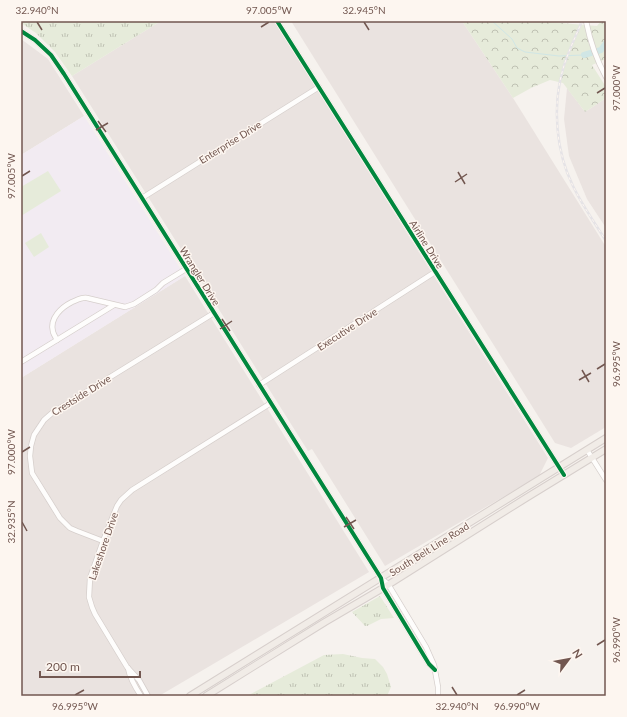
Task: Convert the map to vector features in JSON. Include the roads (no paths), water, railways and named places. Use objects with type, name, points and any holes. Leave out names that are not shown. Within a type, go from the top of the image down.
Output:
[{"type":"main road","name":"South Belt Line Road","points":[[190,696],[606,438]]},
{"type":"main road","name":"South Belt Line Road","points":[[206,696],[606,449]]},
{"type":"main road","points":[[477,519],[481,526]]},
{"type":"main road","points":[[236,667],[241,675]]},
{"type":"street","name":"Airline Drive","points":[[277,21],[564,475]]},
{"type":"street","points":[[586,21],[590,40],[606,77]]},
{"type":"street","name":"Wrangler Drive","points":[[21,31],[35,40],[51,55],[381,578]]},
{"type":"street","name":"Enterprise Drive","points":[[142,198],[318,87]]},
{"type":"street","name":"Wrangler Drive","points":[[114,305],[125,307],[134,304],[156,290],[163,283],[186,269]]},
{"type":"street","name":"Executive Drive","points":[[259,385],[436,272]]},
{"type":"street","points":[[57,340],[53,331],[55,318],[59,311],[70,304],[84,297],[114,305]]},
{"type":"street","points":[[21,362],[114,305]]},
{"type":"street","name":"Crestside Drive","points":[[103,541],[70,528],[60,518],[32,473],[30,456],[34,435],[44,420],[52,413],[214,313]]},
{"type":"street","name":"Lakeshore Drive","points":[[148,696],[139,680],[127,667],[95,614],[89,597],[90,578],[117,506],[132,490],[271,403]]},
{"type":"street","points":[[587,450],[606,480]]},
{"type":"street","points":[[381,578],[426,647],[434,665],[438,696]]},
{"type":"street","points":[[386,586],[415,640],[429,664],[435,670]]},
{"type":"street","points":[[415,640],[420,637]]},
{"type":"street","name":"Lakeshore Drive","points":[[127,667],[134,685],[141,696]]},
{"type":"waterway","points":[[492,21],[512,39],[517,48],[525,52],[559,56],[584,55]]},
{"type":"waterway","points":[[584,55],[601,50],[606,43]]},
{"type":"railway","points":[[582,21],[567,57],[560,83],[557,113],[559,144],[567,173],[573,186],[580,200],[606,241]]}]
